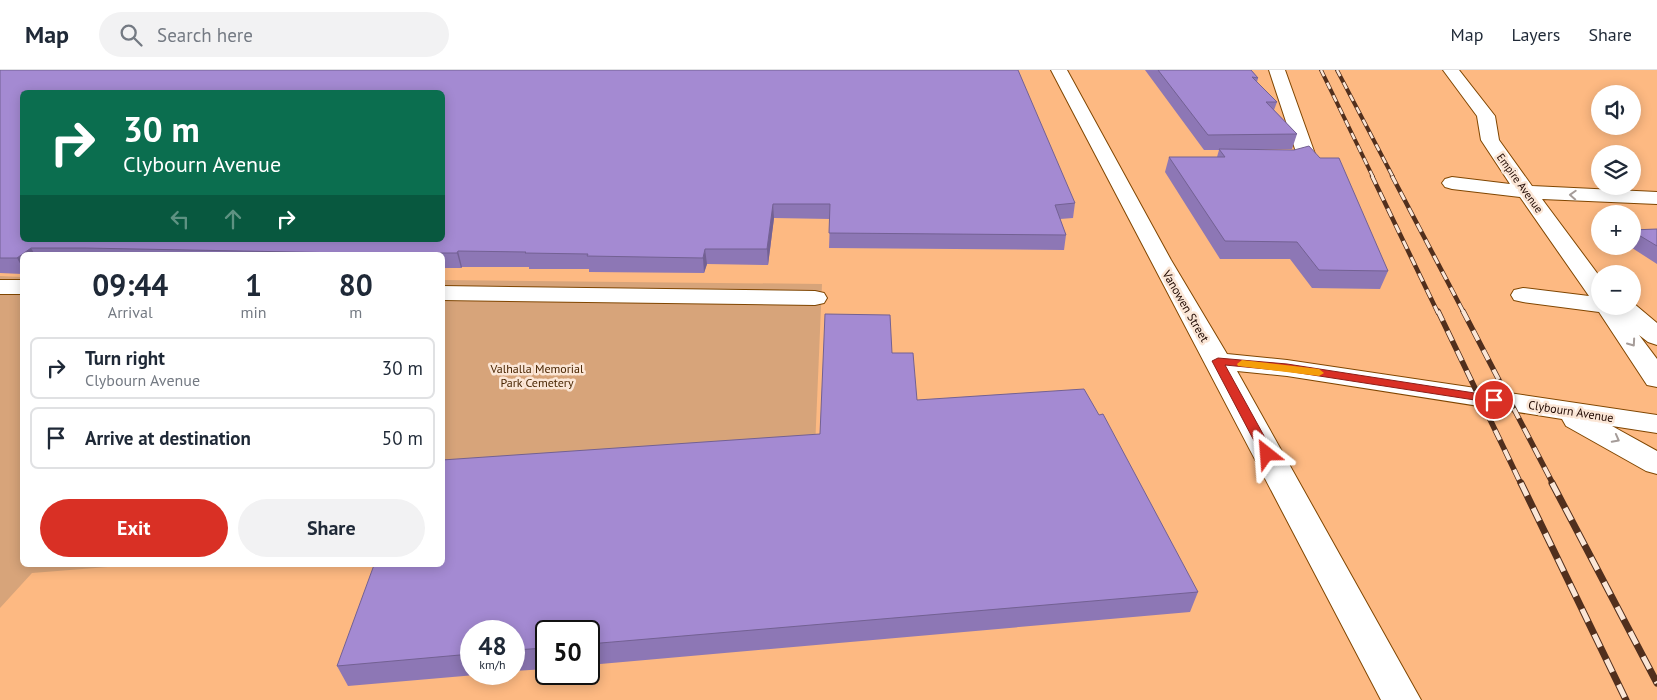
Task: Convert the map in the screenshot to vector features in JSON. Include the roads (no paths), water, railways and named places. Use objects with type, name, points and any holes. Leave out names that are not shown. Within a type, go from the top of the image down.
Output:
[{"type":"main road","name":"Vanowen Street","points":[[1059,70],[1160,260],[1218,361],[1400,700]]},
{"type":"main road","points":[[1260,158],[1299,157],[1306,154],[1277,70]]},
{"type":"main road","name":"Empire Avenue","points":[[1451,70],[1486,116],[1494,146],[1591,282]]},
{"type":"main road","points":[[1452,183],[1527,192],[1657,198]]},
{"type":"main road","name":"Empire Avenue","points":[[1582,267],[1591,276]]},
{"type":"main road","points":[[0,287],[20,287]]},
{"type":"main road","points":[[445,293],[815,298]]},
{"type":"main road","points":[[1523,295],[1591,305]]},
{"type":"main road","points":[[1613,315],[1657,379]]},
{"type":"main road","points":[[1633,315],[1657,337]]},
{"type":"main road","name":"Clybourn Avenue","points":[[1218,361],[1287,368],[1657,424]]},
{"type":"main road","points":[[1557,409],[1621,442],[1657,464]]},
{"type":"railway","points":[[1321,70],[1373,177]]},
{"type":"railway","points":[[1337,70],[1393,177]]},
{"type":"railway","points":[[1372,176],[1438,313]]},
{"type":"railway","points":[[1392,176],[1464,313]]},
{"type":"railway","points":[[1438,311],[1521,484]]},
{"type":"railway","points":[[1463,311],[1553,484]]},
{"type":"railway","points":[[1521,483],[1626,700]]},
{"type":"railway","points":[[1552,483],[1657,683]]},
{"type":"park label","name":"Valhalla Memorial Park Cemetery","points":[[537,375]]}]
